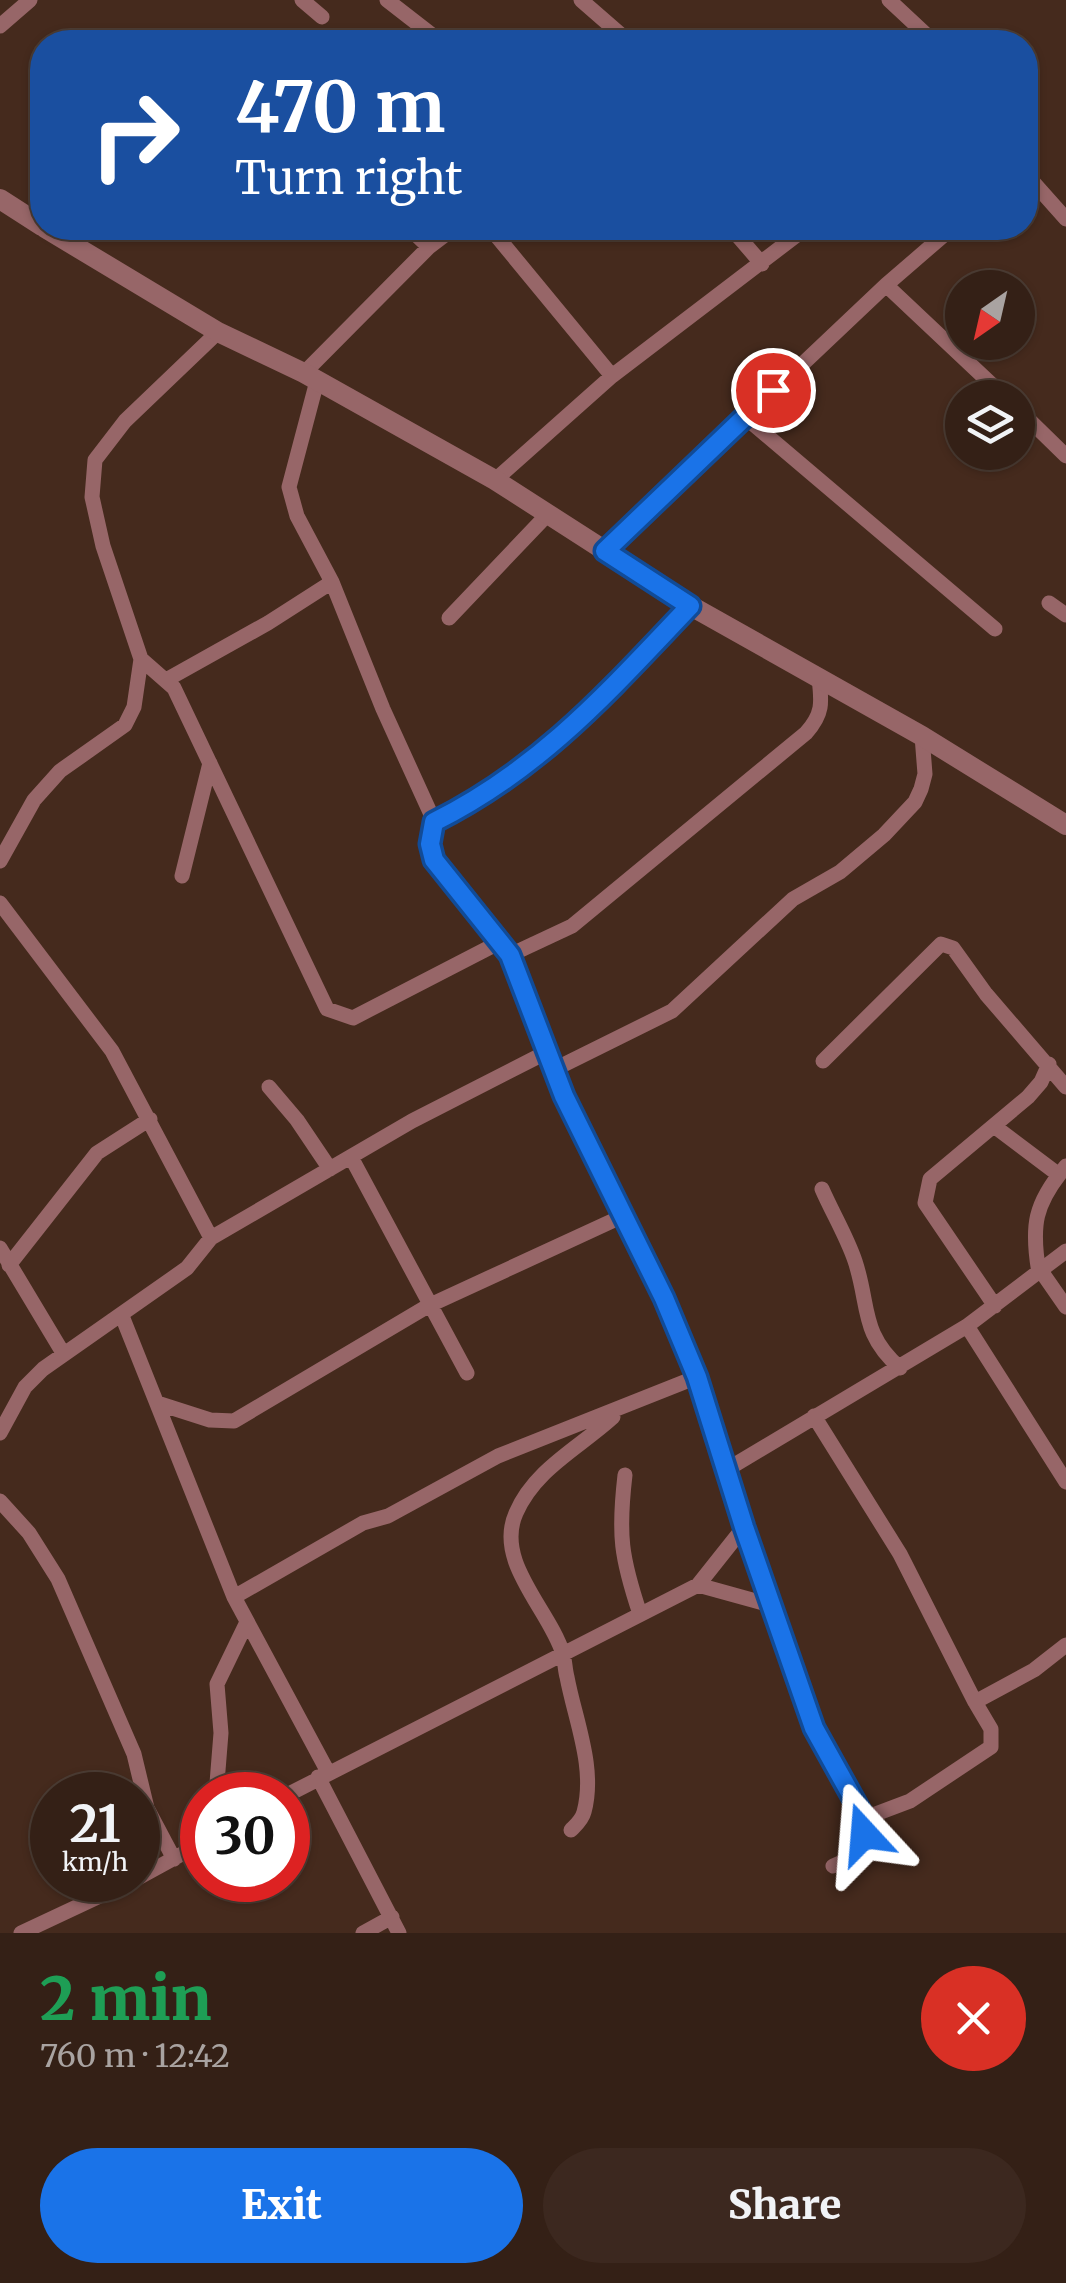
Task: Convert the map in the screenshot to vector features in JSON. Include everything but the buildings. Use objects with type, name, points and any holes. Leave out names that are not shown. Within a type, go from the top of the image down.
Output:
[{"type":"street","points":[[0,26],[30,0]]},
{"type":"street","points":[[302,0],[322,17]]},
{"type":"street","points":[[387,0],[426,30]]},
{"type":"street","points":[[581,0],[617,30]]},
{"type":"street","points":[[889,0],[921,30]]},
{"type":"street","points":[[1038,188],[1066,219]]},
{"type":"street","points":[[0,199],[30,218]]},
{"type":"street","points":[[66,240],[218,332],[310,377],[495,480],[690,606],[922,736],[1066,825]]},
{"type":"street","points":[[422,240],[428,246]]},
{"type":"street","points":[[437,240],[310,377],[289,487],[297,516],[332,582],[434,822],[430,844],[434,860],[506,948],[552,1070],[697,1377],[814,1728],[864,1818],[860,1848],[851,1858],[833,1866]]},
{"type":"street","points":[[500,240],[612,376]]},
{"type":"street","points":[[741,240],[762,264]]},
{"type":"street","points":[[495,480],[612,376],[791,240]]},
{"type":"street","points":[[605,551],[886,284],[938,240]]},
{"type":"street","points":[[886,284],[987,380]]},
{"type":"street","points":[[0,861],[34,800],[60,771],[125,725],[134,707],[141,659],[92,497],[95,460],[124,421],[218,332]]},
{"type":"street","points":[[745,417],[995,629]]},
{"type":"street","points":[[1035,426],[1066,456]]},
{"type":"street","points":[[450,618],[547,515]]},
{"type":"street","points":[[166,680],[332,582]]},
{"type":"street","points":[[1050,603],[1066,616]]},
{"type":"street","points":[[434,822],[480,798],[569,732],[690,606]]},
{"type":"street","points":[[141,659],[174,688],[327,1010],[353,1018],[506,948],[572,926],[806,734],[820,718],[823,707],[819,678]]},
{"type":"street","points":[[552,1070],[672,1011],[794,899],[840,872],[884,835],[916,802],[921,789],[926,774],[922,736]]},
{"type":"street","points":[[182,876],[210,764]]},
{"type":"street","points":[[0,903],[112,1051],[212,1238]]},
{"type":"street","points":[[823,1061],[941,944],[953,948],[986,994],[1066,1087]]},
{"type":"street","points":[[0,1432],[26,1387],[63,1353],[122,1316],[186,1268],[212,1238],[412,1121],[547,1052]]},
{"type":"street","points":[[994,1306],[925,1203],[930,1179],[1041,1082],[1049,1064]]},
{"type":"street","points":[[269,1086],[330,1169]]},
{"type":"street","points":[[9,1265],[97,1153],[150,1118]]},
{"type":"street","points":[[994,1126],[1062,1171],[1042,1198],[1033,1236],[1040,1272],[1066,1307]]},
{"type":"street","points":[[351,1157],[467,1373]]},
{"type":"street","points":[[822,1189],[855,1259],[870,1329],[878,1347],[900,1368]]},
{"type":"street","points":[[157,1404],[210,1420],[234,1421],[428,1306],[623,1216]]},
{"type":"street","points":[[0,1248],[63,1353]]},
{"type":"street","points":[[726,1470],[967,1326],[1066,1251]]},
{"type":"street","points":[[122,1316],[234,1598],[399,1933]]},
{"type":"street","points":[[967,1326],[1066,1482]]},
{"type":"street","points":[[234,1598],[363,1523],[388,1516],[498,1456],[697,1377]]},
{"type":"street","points":[[570,1830],[583,1817],[587,1795],[583,1738],[563,1653],[516,1562],[511,1529],[516,1513],[537,1480],[623,1408]]},
{"type":"street","points":[[814,1416],[900,1554],[991,1729],[991,1747],[910,1801],[864,1818]]},
{"type":"street","points":[[625,1475],[619,1523],[624,1566],[640,1614]]},
{"type":"street","points":[[0,1501],[29,1533],[58,1579],[134,1754],[147,1808],[174,1859]]},
{"type":"street","points":[[310,1782],[698,1584],[744,1527]]},
{"type":"street","points":[[698,1584],[770,1604]]},
{"type":"street","points":[[218,1772],[221,1733],[217,1684],[247,1622]]},
{"type":"street","points":[[975,1702],[1019,1680],[1066,1645]]},
{"type":"street","points":[[160,1866],[180,1856]]},
{"type":"street","points":[[21,1933],[87,1902]]},
{"type":"street","points":[[364,1933],[392,1917]]},
{"type":"route","points":[[773,390],[605,551],[690,606],[569,732],[480,798],[434,822],[430,844],[434,860],[510,955],[574,1119],[664,1298],[709,1410],[744,1527],[814,1728],[864,1818],[864,1834]]}]
